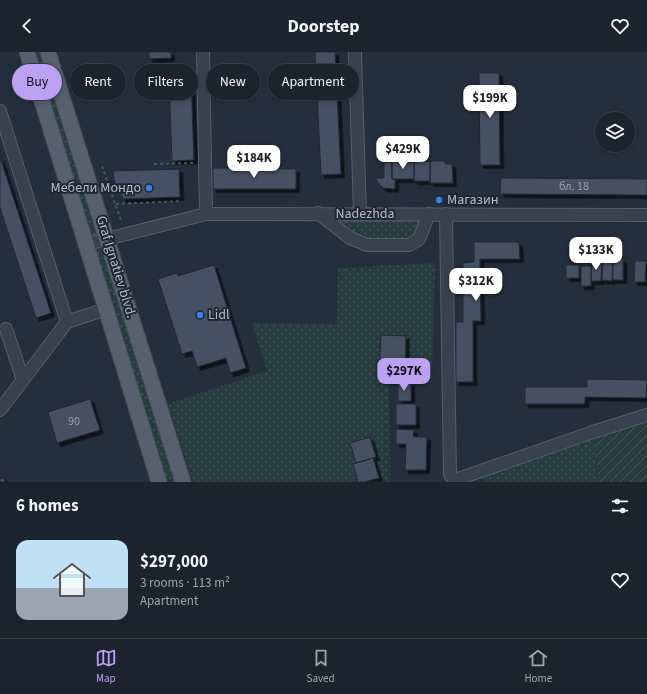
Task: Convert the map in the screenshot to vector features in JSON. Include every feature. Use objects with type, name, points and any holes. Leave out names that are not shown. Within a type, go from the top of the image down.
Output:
[{"type":"main road","name":"Graf Ignatiev blvd.","points":[[27,52],[159,482]]},
{"type":"main road","name":"Graf Ignatiev blvd.","points":[[48,52],[183,482]]},
{"type":"street","points":[[203,52],[206,214]]},
{"type":"street","points":[[355,52],[360,214]]},
{"type":"street","points":[[0,110],[67,322]]},
{"type":"street","name":"Nadezhda","points":[[86,244],[206,214],[647,215]]},
{"type":"street","points":[[318,214],[350,238],[367,245],[410,245],[419,239],[430,214]]},
{"type":"street","points":[[446,214],[450,475],[455,480],[462,478],[593,432],[647,415]]},
{"type":"street","points":[[0,410],[67,322],[106,309]]},
{"type":"street","points":[[6,329],[23,380]]},
{"type":"path","points":[[154,164],[205,163]]},
{"type":"path","points":[[102,166],[126,234]]},
{"type":"path","points":[[116,204],[182,201]]},
{"type":"green space","points":[[27,52],[48,52],[52,64],[31,64]]},
{"type":"green space","points":[[62,97],[183,482],[159,482],[42,100],[62,100]]},
{"type":"green space","points":[[318,213],[429,214],[419,239],[367,245]]},
{"type":"green space","points":[[435,263],[432,382],[389,382],[390,482],[193,482],[168,404],[267,371],[252,323],[337,324],[338,268]]},
{"type":"green space","points":[[647,415],[647,482],[598,482],[593,432]]},
{"type":"green space","points":[[593,432],[598,482],[484,482],[482,472]]},
{"type":"building","points":[[149,52],[171,52],[171,58],[149,59]]},
{"type":"building","points":[[315,52],[335,52],[336,64],[316,64]]},
{"type":"building","points":[[479,73],[499,73],[500,165],[480,165]]},
{"type":"building","points":[[170,100],[192,100],[194,160],[172,161]]},
{"type":"building","points":[[317,100],[337,100],[341,174],[321,175]]},
{"type":"building","points":[[0,157],[51,313],[36,318],[0,208]]},
{"type":"building","points":[[430,161],[430,181],[414,181],[414,162]]},
{"type":"building","points":[[430,161],[445,161],[445,164],[452,164],[453,183],[430,183]]},
{"type":"building","points":[[384,162],[392,162],[392,179],[395,179],[395,189],[383,188],[375,178],[384,178]]},
{"type":"building","points":[[392,162],[414,162],[414,179],[392,179]]},
{"type":"building","points":[[213,168],[296,169],[296,189],[213,189]]},
{"type":"building","name":"Мебели Мондо","points":[[179,169],[180,197],[123,199],[114,180],[113,171]]},
{"type":"building","points":[[501,178],[647,179],[647,195],[500,194]]},
{"type":"building","points":[[474,242],[519,242],[520,259],[480,259],[481,321],[473,321],[473,382],[456,382],[456,322],[463,322],[463,263],[474,262]]},
{"type":"building","points":[[613,259],[623,259],[623,280],[613,280]]},
{"type":"building","points":[[603,260],[613,260],[612,281],[602,280]]},
{"type":"building","points":[[592,261],[602,261],[601,281],[591,281]]},
{"type":"building","points":[[635,261],[646,261],[645,282],[634,282]]},
{"type":"building","name":"Lidl","points":[[214,265],[246,368],[230,373],[226,358],[197,367],[192,351],[182,354],[158,279],[177,273],[178,276]]},
{"type":"building","points":[[566,265],[579,265],[579,278],[566,278]]},
{"type":"building","points":[[581,266],[591,266],[591,286],[581,286]]},
{"type":"building","points":[[381,335],[406,336],[405,376],[379,375]]},
{"type":"building","points":[[587,379],[647,380],[646,398],[585,397],[585,404],[525,404],[525,387],[587,387]]},
{"type":"building","points":[[398,383],[411,383],[411,401],[398,401]]},
{"type":"building","points":[[90,399],[100,430],[57,443],[48,412]]},
{"type":"building","points":[[396,404],[416,404],[416,425],[396,425]]},
{"type":"building","points":[[396,429],[414,430],[413,437],[427,437],[426,470],[405,470],[406,444],[396,444]]},
{"type":"building","points":[[370,437],[376,457],[356,463],[350,443]]},
{"type":"building","points":[[373,458],[379,478],[365,482],[358,482],[353,464]]},
{"type":"building","points":[[4,478],[5,482],[0,482],[0,479]]},
{"type":"place","name":"Мебели Мондо","points":[[149,188]]},
{"type":"place","name":"Магазин","points":[[439,200]]},
{"type":"place","name":"Lidl","points":[[200,315]]}]
